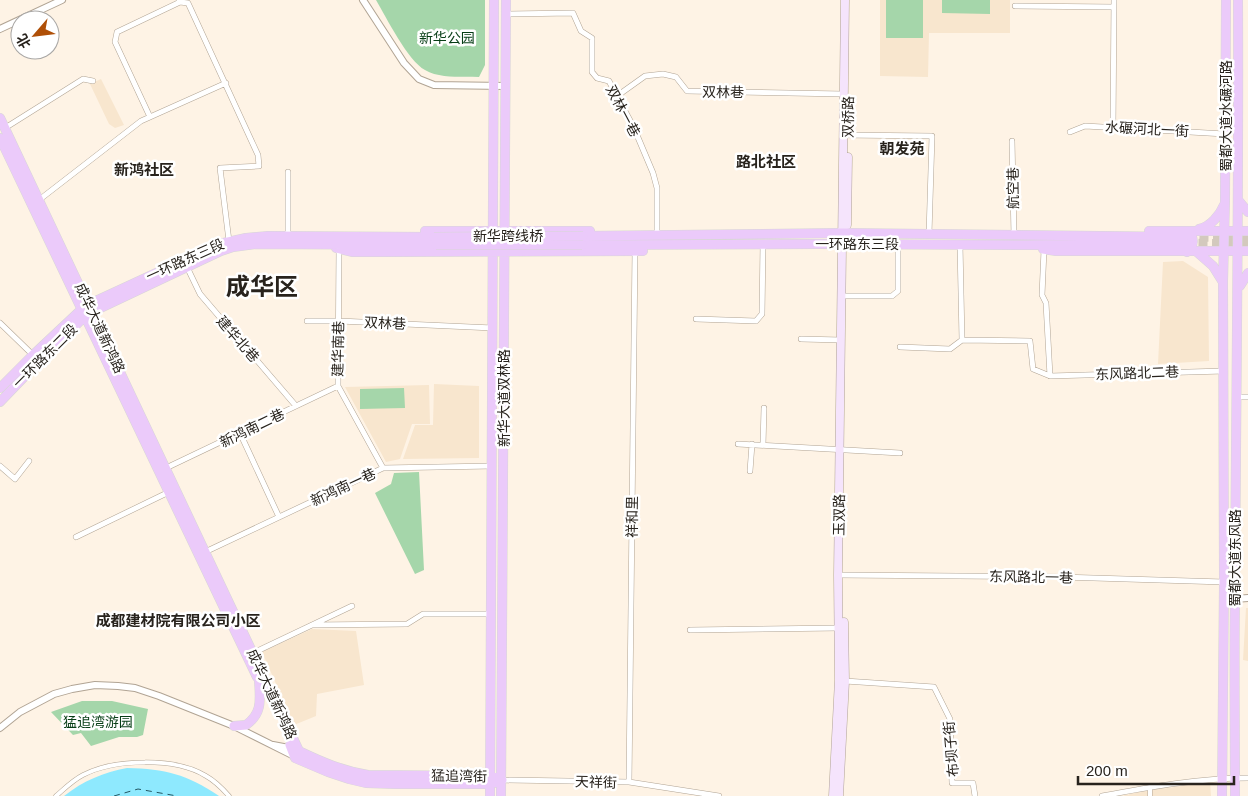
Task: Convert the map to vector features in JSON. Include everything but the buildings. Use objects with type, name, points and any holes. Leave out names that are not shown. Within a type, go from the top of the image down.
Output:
[{"type":"main road","name":"新华大道双林路","points":[[490,796],[494,0]]},
{"type":"main road","name":"新华大道双林路","points":[[501,796],[506,0]]},
{"type":"main road","name":"双桥路","points":[[845,0],[843,94],[845,135]]},
{"type":"main road","name":"双桥路","points":[[844,233],[845,135],[850,0]]},
{"type":"main road","name":"蜀都大道水碾河路","points":[[1225,231],[1226,0]]},
{"type":"main road","name":"蜀都大道水碾河路","points":[[1238,0],[1238,231]]},
{"type":"main road","name":"成华大道新鸿路","points":[[0,118],[39,200],[170,492],[295,752]]},
{"type":"main road","name":"成华大道新鸿路","points":[[0,138],[166,468],[253,653],[295,752]]},
{"type":"main road","points":[[1021,239],[1189,241],[1212,222],[1222,210],[1225,200]]},
{"type":"main road","points":[[1238,200],[1248,212]]},
{"type":"main road","points":[[317,241],[359,232],[493,231],[672,231],[690,240]]},
{"type":"main road","points":[[1021,239],[1063,231],[1189,241],[1224,252],[1248,251]]},
{"type":"main road","points":[[1021,239],[1044,250],[1056,251],[1189,241],[1225,231],[1248,231]]},
{"type":"main road","name":"蜀都大道东风路","points":[[1222,796],[1224,582],[1223,282],[1225,231]]},
{"type":"main road","name":"蜀都大道东风路","points":[[1234,796],[1236,740],[1234,599],[1238,231]]},
{"type":"main road","name":"一环路东三段","points":[[690,240],[844,233],[929,234],[1021,239]]},
{"type":"main road","name":"玉双路","points":[[833,796],[839,680],[842,450],[841,340],[844,233]]},
{"type":"main road","name":"一环路东三段","points":[[87,310],[202,251],[229,241],[256,237],[288,237],[317,241]]},
{"type":"main road","name":"一环路东三段","points":[[690,240],[763,244],[960,244],[1021,239]]},
{"type":"main road","points":[[317,241],[339,249],[362,252],[505,253],[672,251],[690,240]]},
{"type":"main road","name":"新华跨线桥","points":[[317,241],[690,240]]},
{"type":"main road","name":"一环路东三段","points":[[87,310],[221,251],[247,245],[317,241]]},
{"type":"main road","points":[[1189,241],[1213,266],[1223,282]]},
{"type":"main road","name":"玉双路","points":[[842,450],[846,296],[844,244]]},
{"type":"main road","points":[[1238,296],[1241,283],[1248,273]]},
{"type":"main road","name":"一环路东二段","points":[[0,388],[32,355],[87,310]]},
{"type":"main road","name":"一环路东二段","points":[[0,402],[87,310]]},
{"type":"main road","name":"玉双路","points":[[840,796],[845,680],[841,575]]},
{"type":"main road","points":[[234,726],[246,725],[258,712],[260,705],[259,680]]},
{"type":"main road","name":"猛追湾街","points":[[295,752],[349,772],[368,775],[502,780]]},
{"type":"street","points":[[0,29],[62,0]]},
{"type":"street","points":[[363,0],[404,63],[419,79],[434,84],[505,86]]},
{"type":"street","points":[[1113,128],[1114,0]]},
{"type":"street","points":[[150,118],[115,42],[117,32],[180,1],[188,3],[258,155],[259,166],[220,168],[229,241]]},
{"type":"street","points":[[1015,6],[1114,7]]},
{"type":"street","name":"双林一巷","points":[[506,14],[574,13],[581,31],[592,38],[592,72],[597,78],[610,81],[634,128],[653,173],[657,188],[657,231]]},
{"type":"street","name":"双林巷","points":[[617,96],[646,76],[663,74],[676,77],[687,91],[843,94]]},
{"type":"street","points":[[5,128],[83,79],[94,80]]},
{"type":"street","points":[[39,200],[141,121],[226,83]]},
{"type":"street","name":"水碾河北一街","points":[[1070,132],[1085,126],[1225,134]]},
{"type":"street","points":[[845,135],[932,136],[929,234]]},
{"type":"street","name":"航空巷","points":[[1012,141],[1021,239]]},
{"type":"street","points":[[288,172],[288,237]]},
{"type":"street","points":[[696,320],[756,321],[762,314],[763,244]]},
{"type":"street","points":[[846,296],[892,296],[898,291],[898,244]]},
{"type":"street","points":[[960,244],[962,340]]},
{"type":"street","name":"建华南巷","points":[[339,249],[338,386],[383,468]]},
{"type":"street","points":[[900,347],[950,349],[962,340],[1030,341],[1033,370],[1050,376],[1046,303],[1042,295],[1044,250]]},
{"type":"street","name":"祥和里","points":[[630,782],[635,251]]},
{"type":"street","name":"建华北巷","points":[[187,266],[200,294],[296,406]]},
{"type":"street","name":"双林巷","points":[[307,321],[493,328]]},
{"type":"street","points":[[0,323],[32,355]]},
{"type":"street","points":[[801,339],[841,340]]},
{"type":"street","name":"东风路北二巷","points":[[1050,376],[1224,371]]},
{"type":"street","name":"新鸿南二巷","points":[[166,468],[338,386]]},
{"type":"street","points":[[1237,397],[1248,397]]},
{"type":"street","points":[[763,445],[764,408]]},
{"type":"street","points":[[240,433],[279,517]]},
{"type":"street","points":[[738,444],[900,453]]},
{"type":"street","points":[[750,471],[752,444]]},
{"type":"street","points":[[0,466],[15,479],[29,461]]},
{"type":"street","name":"新鸿南一巷","points":[[205,552],[383,468],[492,466]]},
{"type":"street","points":[[76,537],[170,492]]},
{"type":"street","name":"东风路北一巷","points":[[841,575],[1061,577],[1224,582]]},
{"type":"street","points":[[1234,599],[1248,598]]},
{"type":"street","points":[[253,653],[352,606]]},
{"type":"street","points":[[312,625],[407,624],[423,614],[492,614]]},
{"type":"street","points":[[690,630],[839,628]]},
{"type":"street","name":"布坝子街","points":[[845,680],[934,687],[950,719],[952,783],[974,782],[975,796]]},
{"type":"street","name":"猛追湾街","points":[[1,725],[20,712],[54,694],[72,689],[96,685],[135,688],[234,726],[273,745],[295,752]]},
{"type":"street","name":"猛追湾街","points":[[273,745],[295,752]]},
{"type":"street","points":[[56,796],[82,776],[98,769],[132,762],[165,764],[204,774],[218,783],[229,796]]},
{"type":"street","points":[[1102,796],[1150,787],[1222,778],[1248,778]]},
{"type":"street","name":"天祥街","points":[[502,780],[630,782],[720,796]]},
{"type":"street","points":[[1150,787],[1150,796]]},
{"type":"shaded area","points":[[880,0],[1010,0],[1010,33],[929,33],[928,77],[880,76]]},
{"type":"shaded area","points":[[101,79],[124,125],[115,128],[109,124],[90,84]]},
{"type":"shaded area","points":[[1183,261],[1208,277],[1209,361],[1158,364],[1163,262]]},
{"type":"shaded area","points":[[434,384],[479,386],[479,458],[403,459],[415,425],[433,425]]},
{"type":"shaded area","points":[[429,385],[430,424],[412,424],[400,459],[386,462],[345,387]]},
{"type":"shaded area","points":[[1246,608],[1248,608],[1248,661],[1243,660]]},
{"type":"shaded area","points":[[312,629],[356,631],[364,685],[317,694],[316,716],[294,725],[262,652]]},
{"type":"shaded area","points":[[1210,782],[1211,796],[1121,796],[1139,792]]},
{"type":"green space","name":"新华公园","points":[[376,0],[485,0],[485,65],[479,77],[437,75],[418,65],[398,38]]},
{"type":"green space","points":[[886,0],[923,0],[923,38],[886,38]]},
{"type":"green space","points":[[942,0],[990,0],[990,14],[942,13]]},
{"type":"green space","points":[[404,388],[405,408],[360,409],[360,389]]},
{"type":"green space","points":[[419,472],[424,570],[415,574],[375,493],[391,484],[394,473]]},
{"type":"green space","name":"猛追湾游园","points":[[82,701],[112,701],[148,709],[143,735],[119,737],[91,746],[81,733],[73,735],[51,712]]},
{"type":"water","points":[[127,768],[165,771],[175,774],[196,782],[219,796],[64,796],[94,778]]},
{"type":"ferry route","points":[[114,796],[138,789],[177,796]]},
{"type":"tunnel","points":[[1186,237],[1248,238]]},
{"type":"tunnel","points":[[1185,243],[1248,244]]},
{"type":"district","name":"朝发苑","points":[[902,148]]},
{"type":"district","name":"路北社区","points":[[766,161]]},
{"type":"district","name":"新鸿社区","points":[[144,169]]},
{"type":"district","name":"成华区","points":[[262,286]]},
{"type":"district","name":"成都建材院有限公司小区","points":[[178,620]]}]
